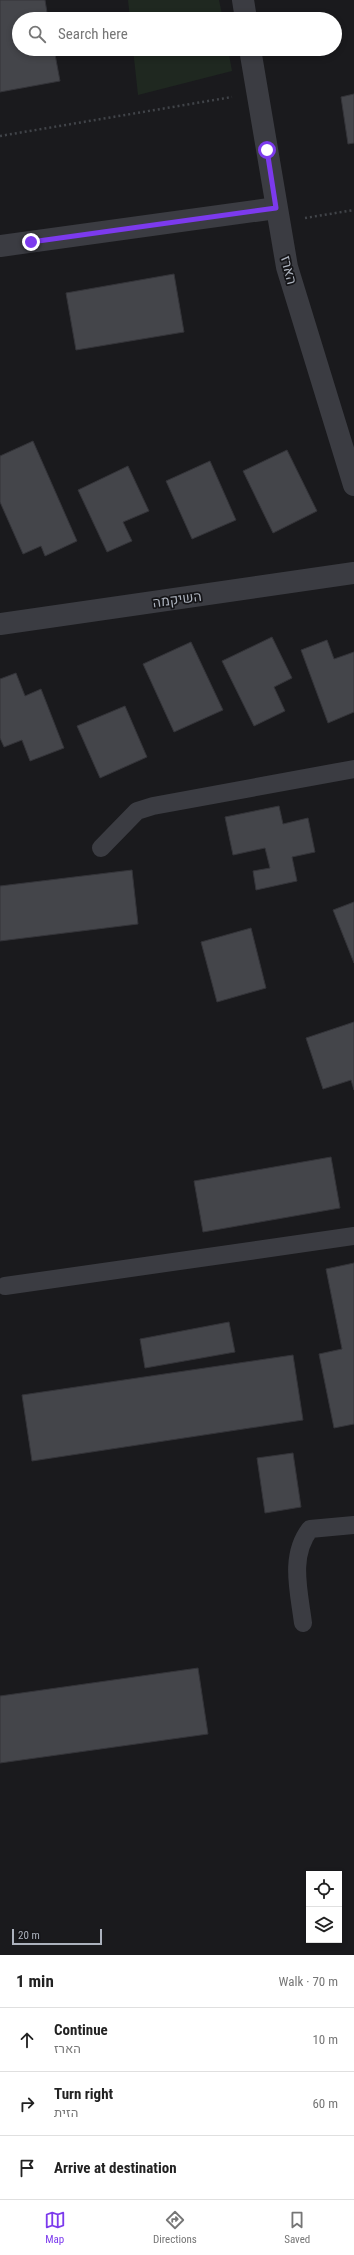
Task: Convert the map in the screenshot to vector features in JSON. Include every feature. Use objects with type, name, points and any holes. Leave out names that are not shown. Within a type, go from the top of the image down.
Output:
[{"type":"street","points":[[243,0],[245,12]]},
{"type":"street","name":"הארז","points":[[251,56],[287,267],[354,485]]},
{"type":"street","points":[[0,246],[277,215]]},
{"type":"street","name":"השיקמה","points":[[0,624],[354,573]]},
{"type":"lane","points":[[101,848],[137,811],[153,806],[354,769]]},
{"type":"lane","points":[[5,1286],[354,1236]]},
{"type":"lane","points":[[303,1623],[296,1562],[301,1540],[310,1529],[354,1525]]},
{"type":"path","points":[[0,136],[257,92]]},
{"type":"path","points":[[277,215],[354,210]]},
{"type":"shaded area","points":[[128,0],[219,0],[222,12],[129,12]]},
{"type":"shaded area","points":[[134,56],[229,56],[232,71],[138,95]]},
{"type":"building","points":[[0,0],[45,0],[47,12],[12,12],[12,56],[55,56],[60,81],[0,92]]},
{"type":"building","points":[[354,94],[354,143],[348,144],[341,97]]},
{"type":"building","points":[[174,274],[184,332],[76,350],[66,293]]},
{"type":"building","points":[[33,441],[77,541],[45,556],[41,546],[23,554],[0,502],[0,456]]},
{"type":"building","points":[[287,450],[317,511],[273,533],[243,471]]},
{"type":"building","points":[[210,461],[236,520],[192,539],[166,481]]},
{"type":"building","points":[[128,466],[149,511],[123,522],[132,541],[107,552],[78,490]]},
{"type":"building","points":[[272,637],[292,678],[274,687],[285,711],[254,726],[222,661]]},
{"type":"building","points":[[327,640],[334,659],[354,652],[354,712],[328,723],[301,650]]},
{"type":"building","points":[[191,642],[223,710],[174,732],[143,664]]},
{"type":"building","points":[[16,673],[25,696],[41,689],[64,748],[30,761],[22,740],[4,747],[0,738],[0,679]]},
{"type":"building","points":[[125,706],[147,757],[100,778],[77,726]]},
{"type":"building","points":[[279,806],[283,824],[308,818],[315,852],[292,857],[297,881],[256,890],[253,871],[270,868],[265,848],[233,855],[225,817]]},
{"type":"building","points":[[132,870],[138,924],[0,941],[0,886]]},
{"type":"building","points":[[354,902],[354,963],[333,910]]},
{"type":"building","points":[[251,928],[266,988],[217,1002],[201,942]]},
{"type":"building","points":[[354,1022],[354,1090],[351,1080],[323,1089],[306,1038]]},
{"type":"building","points":[[331,1157],[340,1208],[203,1232],[194,1181]]},
{"type":"building","points":[[354,1263],[354,1424],[334,1428],[319,1354],[342,1349],[326,1269]]},
{"type":"building","points":[[229,1322],[235,1352],[145,1368],[140,1339]]},
{"type":"building","points":[[293,1355],[303,1420],[32,1461],[22,1395]]},
{"type":"building","points":[[293,1453],[301,1507],[265,1513],[257,1458]]},
{"type":"building","points":[[198,1668],[208,1734],[0,1763],[0,1696]]},
{"type":"route","points":[[31,242],[276,208],[267,150]]}]
